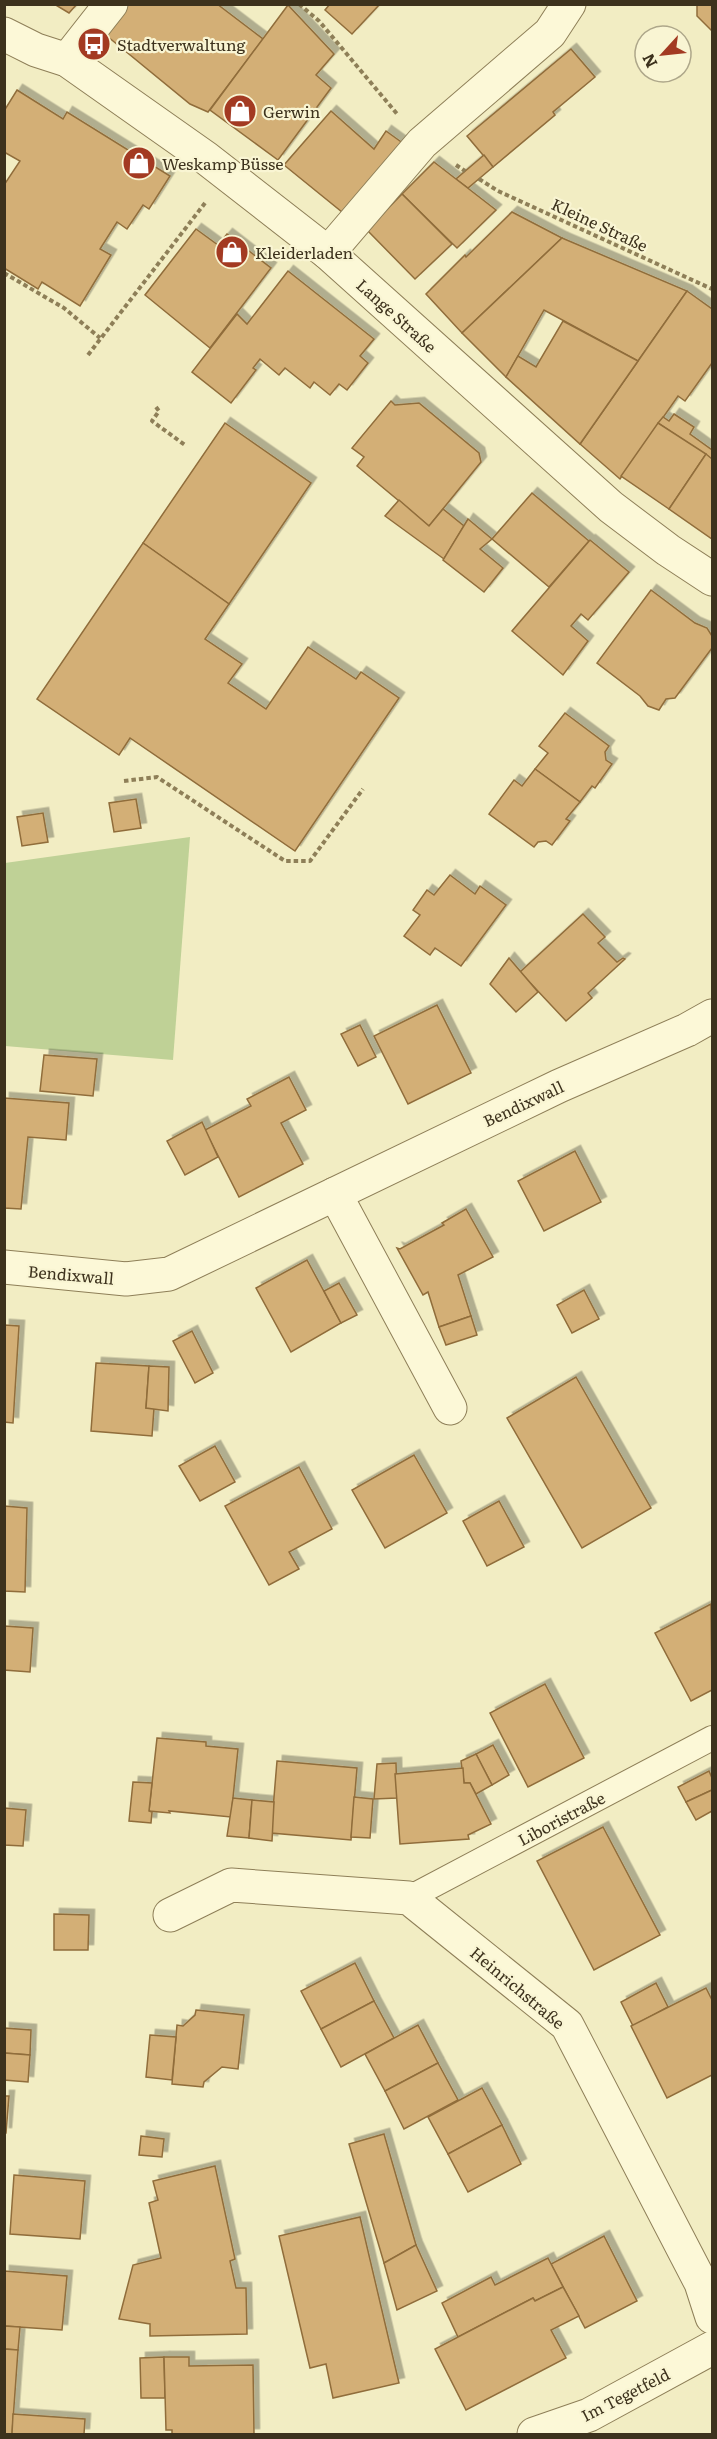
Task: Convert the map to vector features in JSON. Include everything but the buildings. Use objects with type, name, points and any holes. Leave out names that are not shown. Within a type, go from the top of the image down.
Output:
[{"type":"street","points":[[66,60],[111,4]]},
{"type":"street","points":[[328,253],[422,143],[550,33],[569,4]]},
{"type":"street","name":"Lange Straße","points":[[4,34],[36,50],[66,60],[227,174],[328,253],[611,507],[668,550],[712,579]]},
{"type":"street","name":"Bendixwall","points":[[4,1267],[126,1279],[169,1274],[559,1086],[687,1030],[712,1016]]},
{"type":"street","points":[[335,1194],[450,1408]]},
{"type":"street","points":[[170,1915],[231,1885],[408,1898]]},
{"type":"street","name":"Heinrichstraße","points":[[408,1898],[567,2025],[701,2283],[712,2317]]},
{"type":"street","name":"Im Tegetfeld","points":[[534,2434],[589,2415],[712,2348]]},
{"type":"lane","name":"Liboristraße","points":[[408,1898],[712,1738]]},
{"type":"path","points":[[299,4],[319,21],[422,143]]},
{"type":"path","points":[[88,355],[227,174]]},
{"type":"path","name":"Kleine Straße","points":[[478,179],[498,191],[712,289]]},
{"type":"path","points":[[4,273],[64,308],[100,338]]},
{"type":"path","points":[[156,408],[159,411],[152,421],[185,445]]},
{"type":"path","points":[[124,781],[157,777],[285,861],[310,861],[363,789]]},
{"type":"green space","points":[[190,837],[173,1060],[5,1046],[5,863]]},
{"type":"place","name":"Stadtverwaltung","points":[[94,44]]},
{"type":"place","name":"Gerwin","points":[[240,111]]},
{"type":"place","name":"Weskamp Büsse","points":[[139,163]]},
{"type":"place","name":"Kleiderladen","points":[[232,252]]}]
